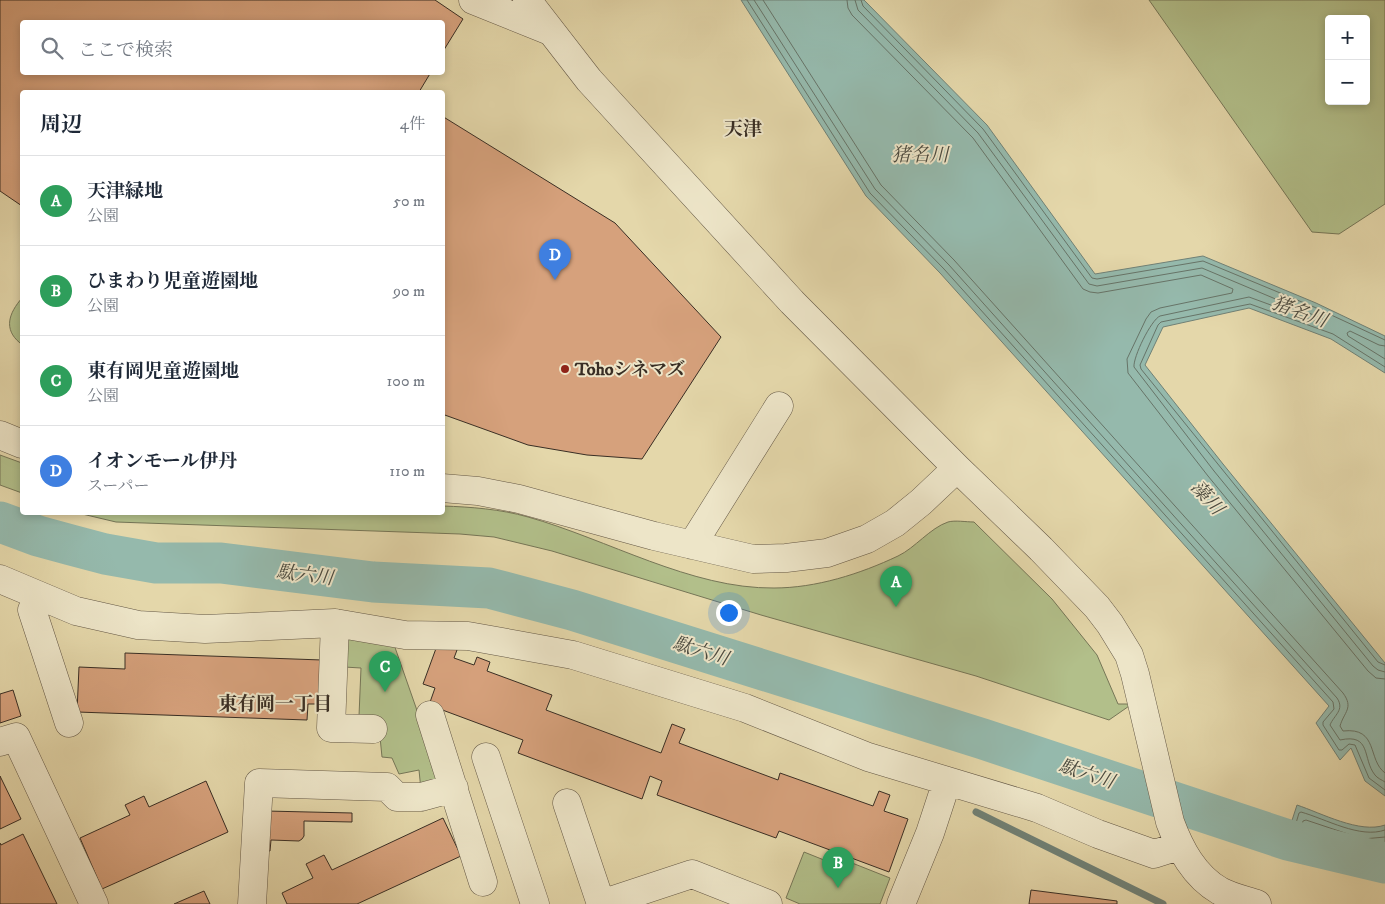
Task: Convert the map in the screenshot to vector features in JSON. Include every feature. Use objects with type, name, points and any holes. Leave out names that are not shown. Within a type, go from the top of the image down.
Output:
[{"type":"street","points":[[473,0],[552,32]]},
{"type":"street","points":[[528,0],[589,80],[792,302],[957,468],[1041,549],[1110,624],[1128,655],[1175,834],[1200,875],[1220,891],[1257,904]]},
{"type":"street","points":[[692,545],[779,406]]},
{"type":"street","points":[[0,436],[20,443]]},
{"type":"street","points":[[445,488],[478,491],[519,499],[654,536],[753,560],[827,553],[867,539],[895,523],[921,502],[957,468]]},
{"type":"street","points":[[0,579],[76,611],[138,625],[205,629],[335,623],[405,635],[468,636],[573,655],[745,708],[868,758],[1037,808],[1098,834],[1154,854],[1175,834]]},
{"type":"street","points":[[39,596],[32,610],[69,723]]},
{"type":"street","points":[[335,623],[331,728],[373,729]]},
{"type":"street","points":[[430,715],[483,882]]},
{"type":"street","points":[[0,742],[16,737],[94,904]]},
{"type":"street","points":[[486,757],[535,904]]},
{"type":"street","points":[[901,904],[930,833],[947,781]]},
{"type":"street","points":[[252,904],[259,783],[387,787],[397,797],[421,797],[454,788]]},
{"type":"street","points":[[567,803],[601,904],[692,874],[768,904]]},
{"type":"green space","points":[[1149,0],[1385,0],[1385,204],[1339,234],[1312,232]]},
{"type":"green space","points":[[20,301],[20,343],[11,332],[10,327],[11,315]]},
{"type":"green space","points":[[0,455],[20,462],[20,492],[0,485]]},
{"type":"green space","points":[[445,506],[486,509],[517,514],[558,526],[681,572],[743,586],[774,588],[806,586],[838,579],[898,556],[935,529],[948,522],[974,522],[1052,599],[1097,655],[1118,704],[1132,704],[1109,720],[976,676],[761,615],[552,551],[494,537],[460,534],[116,522],[86,515],[445,515]]},
{"type":"green space","points":[[346,632],[391,636],[442,782],[421,790],[419,770],[399,774],[392,758],[382,757],[378,717],[359,716],[361,668],[344,667]]},
{"type":"green space","points":[[804,852],[834,864],[837,857],[890,878],[880,904],[800,904],[786,898]]},
{"type":"water","name":"猪名川","points":[[741,0],[864,0],[987,125],[1095,274],[1203,256],[1316,303],[1385,336],[1385,373],[1331,339],[1249,308],[1163,327],[1145,365],[1385,663],[1385,796],[1365,781],[1351,748],[1340,760],[1316,723],[1329,706],[940,273],[866,196]]},
{"type":"water","points":[[1297,805],[1352,825],[1375,827],[1385,825],[1385,879],[1367,871],[1284,845]]},
{"type":"building","points":[[0,0],[435,0],[463,19],[445,48],[445,20],[20,20],[20,75],[429,75],[420,90],[20,90],[20,205],[0,191]]},
{"type":"building","points":[[445,118],[615,223],[721,337],[642,459],[587,455],[528,445],[445,415]]},
{"type":"building","points":[[438,643],[457,650],[454,658],[474,665],[477,657],[490,662],[487,671],[552,695],[546,710],[661,753],[672,724],[685,729],[679,743],[778,780],[780,773],[873,806],[879,791],[890,795],[884,811],[908,819],[889,872],[779,831],[776,838],[657,795],[662,781],[650,776],[642,799],[518,753],[523,740],[429,705],[435,688],[423,684]]},
{"type":"building","points":[[125,653],[322,660],[321,704],[308,704],[307,720],[77,712],[79,667],[125,669]]},
{"type":"building","points":[[13,690],[21,716],[0,723],[0,694]]},
{"type":"building","points":[[0,776],[21,819],[0,829]]},
{"type":"building","points":[[206,781],[228,832],[102,889],[80,838],[130,815],[125,805],[144,796],[149,807]]},
{"type":"building","points":[[266,811],[352,813],[352,822],[304,821],[304,836],[302,839],[299,841],[271,840],[270,851],[265,850]]},
{"type":"building","points":[[443,818],[461,856],[357,904],[287,904],[282,893],[313,878],[306,864],[324,855],[332,870]]},
{"type":"building","points":[[23,834],[57,904],[0,904],[0,843],[1,845]]},
{"type":"building","points":[[1031,890],[1117,901],[1117,904],[1029,904]]},
{"type":"building","points":[[204,891],[210,904],[174,904]]},
{"type":"waterway","name":"駄六川","points":[[0,522],[38,536],[105,554],[156,563],[221,563],[373,582],[489,588],[572,610],[983,739],[1288,840],[1385,863]]},
{"type":"waterway","points":[[976,812],[1163,904]]},
{"type":"place","name":"イオンモール伊丹","points":[[555,280]]},
{"type":"place","name":"Tohoシネマズ","points":[[565,369]]},
{"type":"place","name":"天津緑地","points":[[896,607]]},
{"type":"place","name":"東有岡児童遊園地","points":[[385,692]]},
{"type":"place","name":"ひまわり児童遊園地","points":[[838,888]]},
{"type":"district","name":"天津","points":[[743,128]]},
{"type":"district","name":"東有岡一丁目","points":[[275,703]]},
{"type":"water label","name":"藻川","points":[[1208,497]]}]
